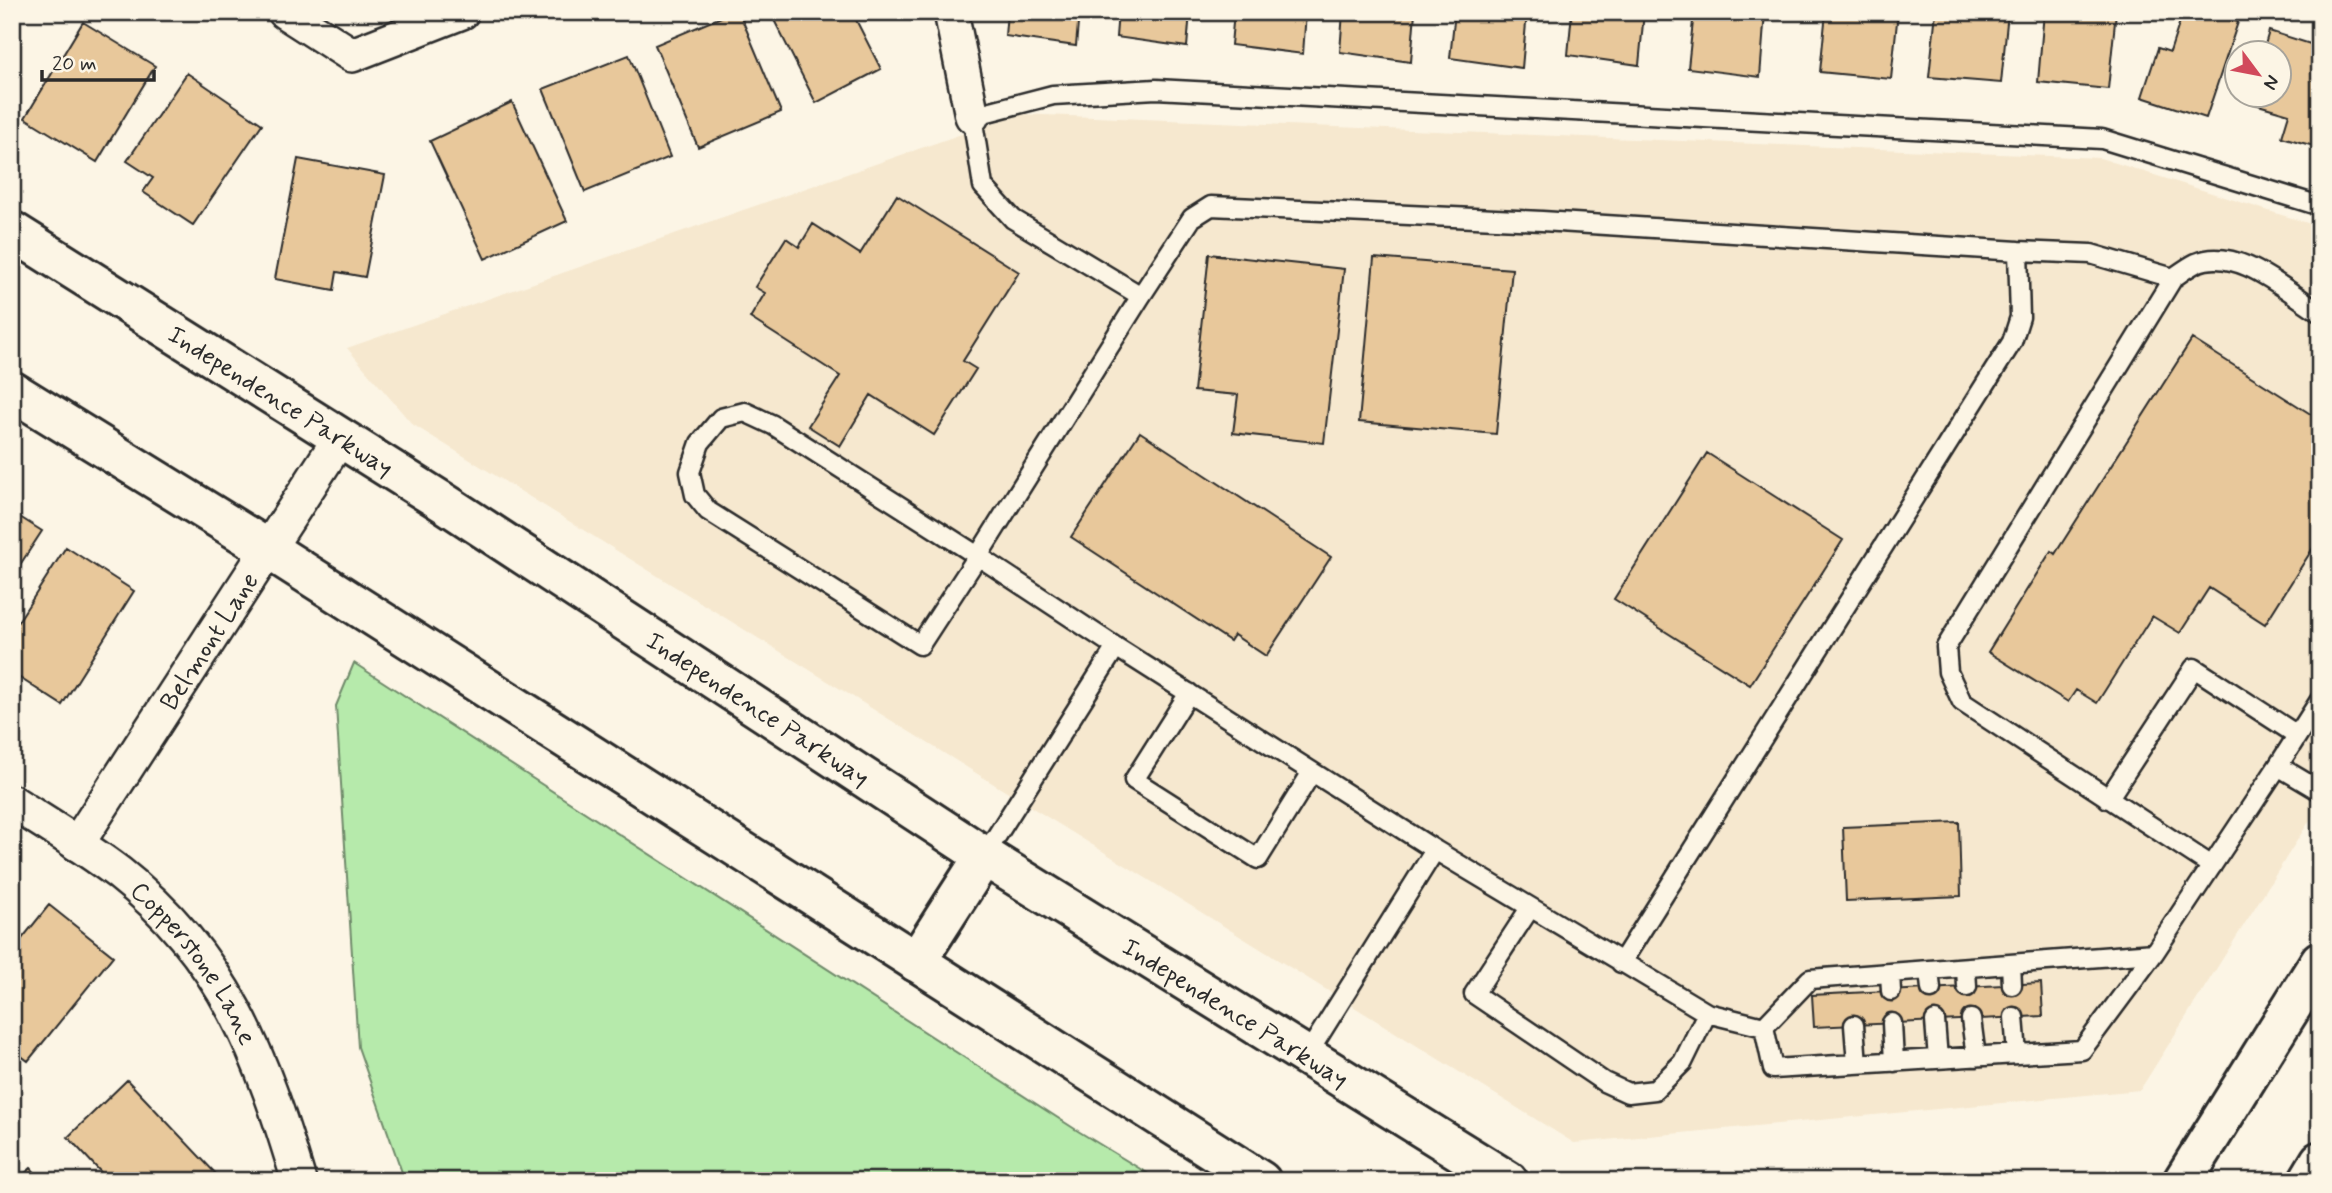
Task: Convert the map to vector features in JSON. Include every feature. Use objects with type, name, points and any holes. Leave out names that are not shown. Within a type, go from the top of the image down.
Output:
[{"type":"main road","name":"Independence Parkway","points":[[12,231],[340,438],[984,856],[1508,1181]]},
{"type":"main road","points":[[12,391],[268,549],[1261,1181]]},
{"type":"main road","points":[[916,962],[984,856]]},
{"type":"main road","points":[[2183,1181],[2320,961]]},
{"type":"main road","points":[[2308,1181],[2320,1161]]},
{"type":"street","points":[[285,12],[352,55],[462,12]]},
{"type":"street","points":[[951,12],[972,116]]},
{"type":"street","name":"Belmont Lane","points":[[77,844],[340,438]]},
{"type":"street","name":"Copperstone Lane","points":[[12,802],[77,844],[150,900],[178,929],[211,971],[246,1029],[262,1065],[299,1181]]},
{"type":"lane","points":[[1141,296],[1013,219],[983,186],[972,116],[1053,95],[1156,89],[2102,139],[2320,206]]},
{"type":"lane","points":[[1764,1027],[1707,1013],[1530,908],[1116,647],[978,556],[773,425],[745,412],[721,418],[700,443],[690,472],[695,495],[708,511],[920,645],[978,556],[1141,296],[1192,218],[1211,206],[1542,221],[2091,254],[2173,278]]},
{"type":"lane","points":[[1621,963],[2012,342],[2020,317],[2018,251]]},
{"type":"lane","points":[[2212,866],[1962,702],[1948,672],[1946,647],[2173,278],[2198,262],[2226,259],[2247,267],[2320,312]]},
{"type":"lane","points":[[984,856],[1116,647]]},
{"type":"lane","points":[[2108,799],[2194,668],[2297,735]]},
{"type":"lane","points":[[1189,693],[1134,780],[1168,802],[1258,859],[1312,772]]},
{"type":"lane","points":[[1764,1027],[1773,1069],[2082,1050],[2154,953],[2320,700]]},
{"type":"lane","points":[[2278,766],[2320,791]]},
{"type":"lane","points":[[1307,1055],[1435,850]]},
{"type":"lane","points":[[1530,908],[1474,994],[1604,1082],[1628,1093],[1655,1090],[1683,1062],[1707,1013]]},
{"type":"lane","points":[[1764,1027],[1810,979],[1851,984],[1930,979],[1966,968],[2154,953]]},
{"type":"lane","points":[[2011,964],[2012,985]]},
{"type":"lane","points":[[1966,968],[1967,987]]},
{"type":"lane","points":[[2014,1017],[2017,1054]]},
{"type":"lane","points":[[1970,1019],[1976,1056]]},
{"type":"lane","points":[[1935,1021],[1938,1059]]},
{"type":"lane","points":[[1892,1023],[1894,1062]]},
{"type":"lane","points":[[1854,1025],[1857,1064]]},
{"type":"shaded area","points":[[1019,114],[2100,158],[2320,227],[2320,804],[2140,1090],[1574,1143],[412,424],[347,348]]},
{"type":"green space","points":[[354,663],[1078,1131],[1160,1181],[405,1181],[358,1047],[336,706]]},
{"type":"building","points":[[733,12],[739,12],[781,112],[698,147],[655,45]]},
{"type":"building","points":[[770,12],[852,12],[881,69],[816,103]]},
{"type":"building","points":[[1007,12],[1079,12],[1076,46],[1005,36]]},
{"type":"building","points":[[1118,12],[1190,12],[1187,47],[1116,37]]},
{"type":"building","points":[[1234,12],[1306,12],[1303,54],[1231,45]]},
{"type":"building","points":[[1343,12],[1415,12],[1411,62],[1340,52]]},
{"type":"building","points":[[1455,12],[1527,12],[1522,68],[1450,58]]},
{"type":"building","points":[[1572,12],[1644,12],[1639,65],[1568,55]]},
{"type":"building","points":[[1694,12],[1765,12],[1760,77],[1688,68]]},
{"type":"building","points":[[1826,12],[1898,12],[1891,79],[1820,72]]},
{"type":"building","points":[[1936,12],[2008,12],[2001,83],[1929,77]]},
{"type":"building","points":[[2044,12],[2116,12],[2108,89],[2038,82]]},
{"type":"building","points":[[2183,12],[2209,12],[2238,22],[2233,38],[2224,38],[2224,64],[2206,118],[2142,97],[2158,48],[2170,52]]},
{"type":"building","points":[[83,22],[155,66],[97,162],[25,118]]},
{"type":"building","points":[[2269,31],[2291,38],[2267,38]]},
{"type":"building","points":[[2294,39],[2320,47],[2320,126],[2314,146],[2282,137],[2289,114],[2268,108],[2294,108]]},
{"type":"building","points":[[629,55],[670,157],[585,192],[543,89]]},
{"type":"building","points":[[187,73],[262,124],[193,225],[143,192],[153,178],[127,161]]},
{"type":"building","points":[[512,102],[567,221],[485,259],[430,141]]},
{"type":"building","points":[[298,159],[385,175],[365,277],[337,272],[334,290],[275,279]]},
{"type":"building","points":[[897,195],[1019,272],[963,361],[976,369],[934,435],[871,395],[840,446],[808,426],[840,376],[750,318],[765,293],[755,287],[786,238],[799,247],[813,224],[860,254]]},
{"type":"building","points":[[1209,254],[1344,269],[1324,443],[1233,433],[1238,395],[1194,391]]},
{"type":"building","points":[[1374,258],[1512,269],[1496,434],[1359,422]]},
{"type":"building","points":[[2192,339],[2320,420],[2320,537],[2265,624],[2209,588],[2180,633],[2152,616],[2097,703],[2076,690],[2068,702],[1988,652],[2051,551],[2055,554]]},
{"type":"building","points":[[1140,432],[1331,557],[1266,656],[1234,635],[1230,641],[1071,537]]},
{"type":"building","points":[[1707,453],[1843,540],[1750,685],[1614,599]]},
{"type":"building","points":[[12,512],[42,531],[12,577]]},
{"type":"building","points":[[66,547],[134,591],[62,705],[12,673],[12,631]]},
{"type":"building","points":[[1959,822],[1961,896],[1846,901],[1843,827]]},
{"type":"building","points":[[49,905],[113,956],[28,1061],[12,1049],[12,951]]},
{"type":"building","points":[[2041,983],[2043,1016],[1814,1027],[1812,995]]},
{"type":"building","points":[[127,1080],[219,1177],[216,1181],[109,1181],[68,1137]]},
{"type":"building","points":[[31,1168],[42,1181],[16,1181]]}]
